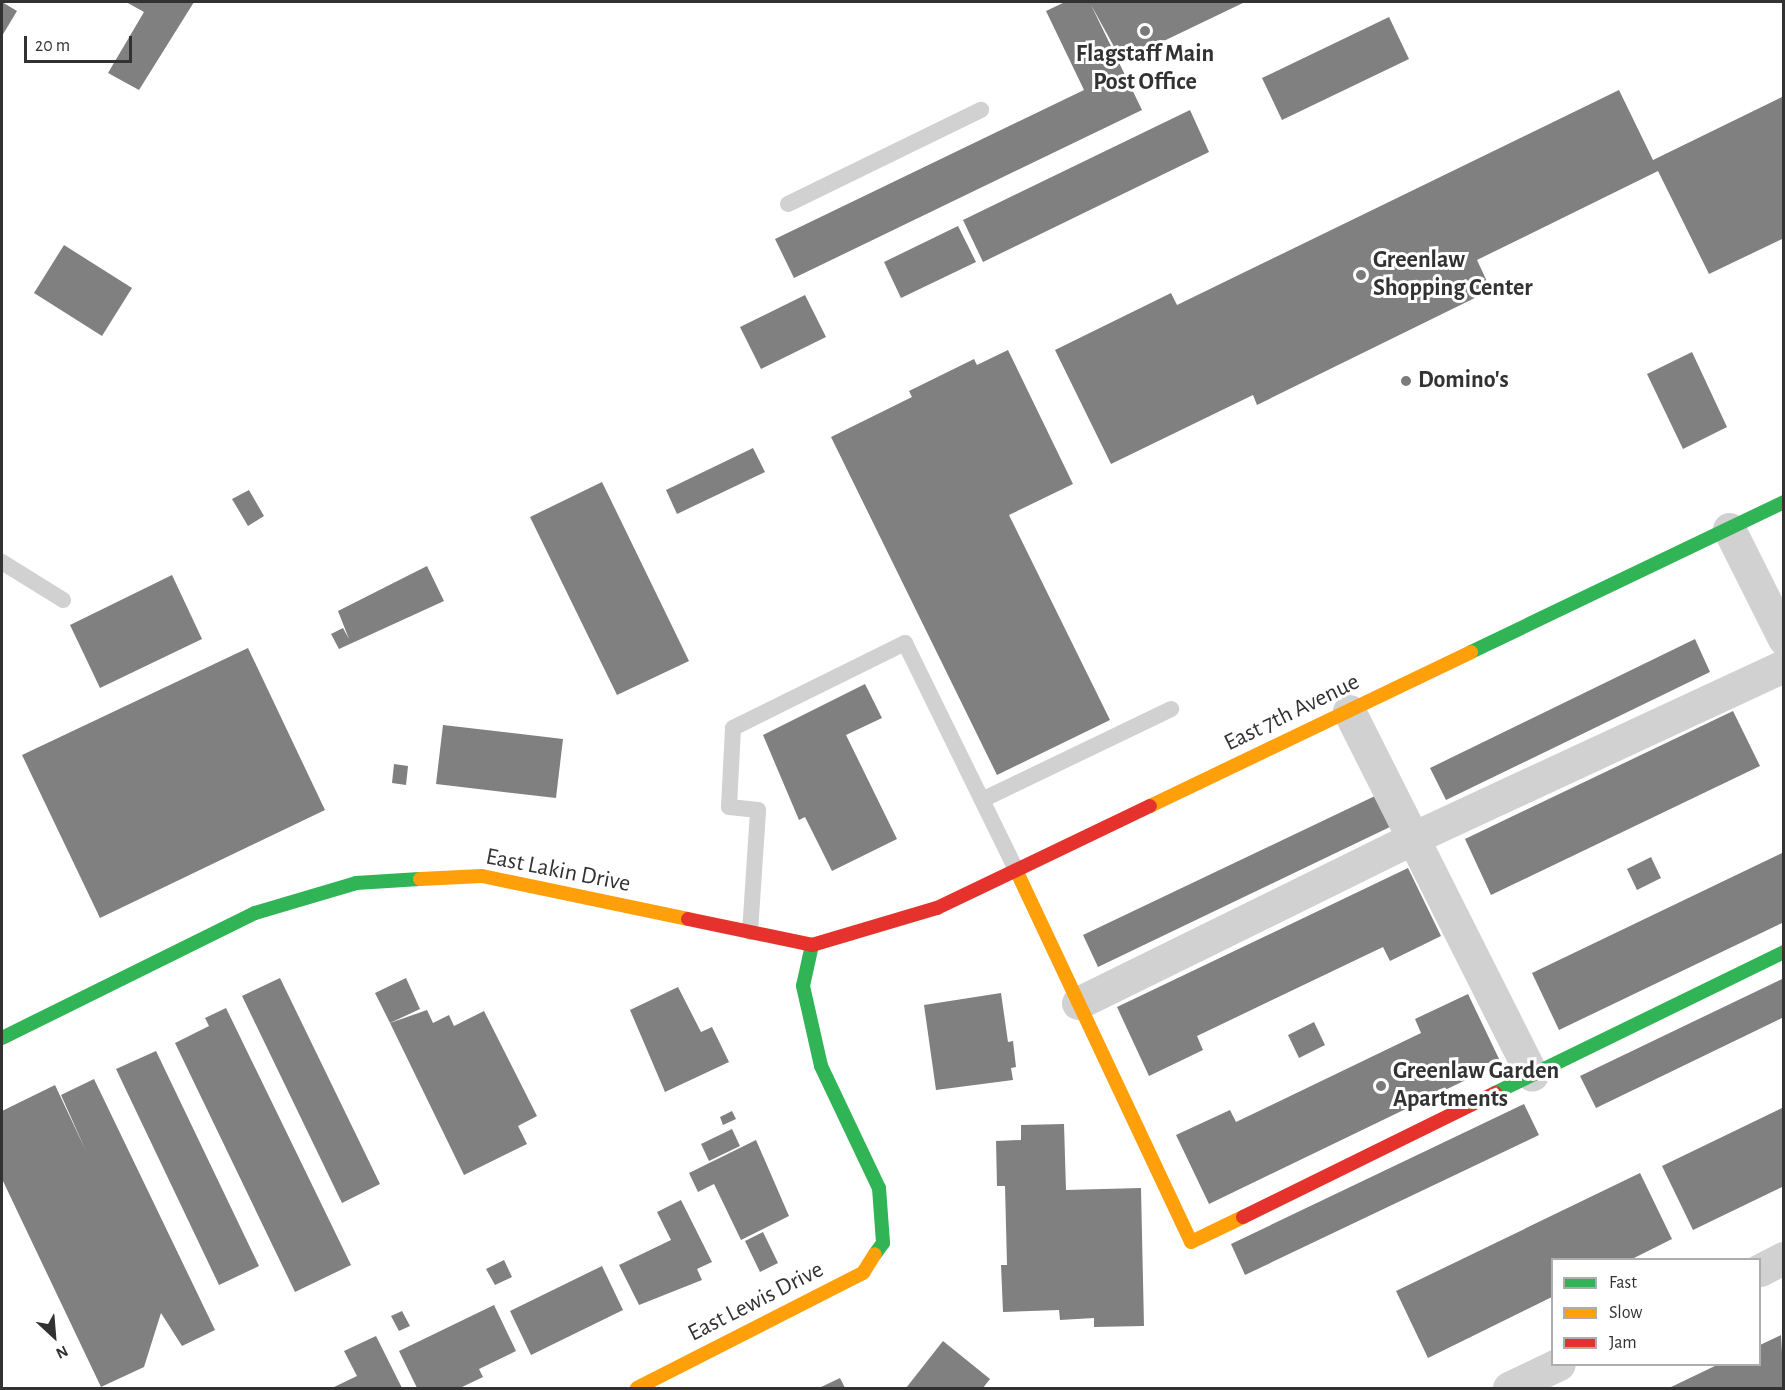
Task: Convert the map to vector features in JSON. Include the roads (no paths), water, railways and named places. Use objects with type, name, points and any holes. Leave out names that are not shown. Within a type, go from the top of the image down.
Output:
[{"type":"street","name":"East 7th Avenue","points":[[812,945],[937,908],[1784,502]]},
{"type":"street","points":[[1730,529],[1784,639]]},
{"type":"street","points":[[1078,1003],[1413,838],[1784,666]]},
{"type":"street","points":[[1349,711],[1532,1075]]},
{"type":"street","points":[[1016,870],[1191,1242],[1784,952]]},
{"type":"street","name":"East Lakin Drive","points":[[2,1038],[255,913],[356,883],[482,876],[812,945]]},
{"type":"street","name":"East Lewis Drive","points":[[637,1389],[863,1273],[883,1242],[879,1188],[821,1066],[803,986],[812,945]]},
{"type":"street","points":[[1761,1270],[1784,1258]]},
{"type":"street","points":[[1509,1389],[1557,1366]]},
{"type":"lane","points":[[788,204],[981,110]]},
{"type":"lane","points":[[2,562],[63,600]]},
{"type":"lane","points":[[750,932],[758,810],[729,807],[733,728],[905,643],[1016,870]]},
{"type":"lane","points":[[982,800],[1171,709]]},
{"type":"place","name":"Flagstaff Main Post Office","points":[[1145,31]]},
{"type":"place","name":"Greenlaw Shopping Center","points":[[1361,275]]},
{"type":"place","name":"Domino's","points":[[1406,381]]},
{"type":"place","name":"Greenlaw Garden Apartments","points":[[1381,1086]]}]
